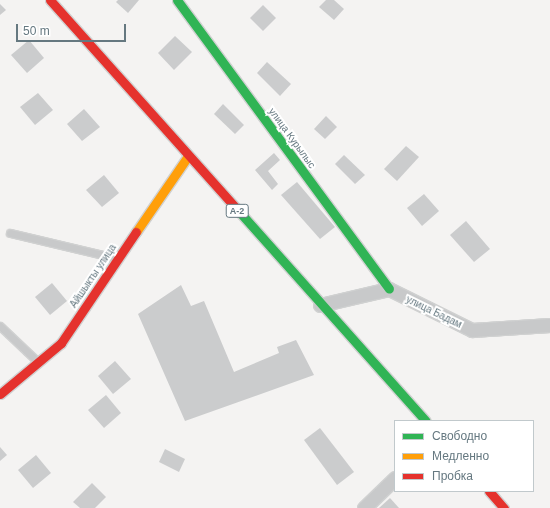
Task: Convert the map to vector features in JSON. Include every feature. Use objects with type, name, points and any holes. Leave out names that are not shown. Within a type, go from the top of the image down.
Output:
[{"type":"main road","name":"A-2","points":[[50,0],[320,305],[425,420]]},
{"type":"main road","name":"улица Курылыс","points":[[177,0],[389,289]]},
{"type":"main road","name":"Айшыкты улица","points":[[0,394],[61,343],[188,156]]},
{"type":"main road","points":[[490,492],[504,508]]},
{"type":"street","points":[[320,305],[389,289]]},
{"type":"street","name":"улица Бадам","points":[[389,289],[472,330],[550,325]]},
{"type":"street","points":[[364,508],[394,479]]},
{"type":"lane","points":[[10,233],[119,258]]},
{"type":"lane","points":[[0,326],[38,362]]},
{"type":"building","points":[[118,0],[139,0],[128,13],[116,2]]},
{"type":"building","points":[[326,0],[334,0],[344,9],[334,20],[319,7]]},
{"type":"building","points":[[0,4],[6,10],[0,15]]},
{"type":"building","points":[[263,5],[276,18],[263,31],[250,18]]},
{"type":"building","points":[[175,36],[192,52],[174,70],[158,53]]},
{"type":"building","points":[[29,40],[44,58],[27,73],[11,55]]},
{"type":"building","points":[[267,62],[291,84],[280,96],[257,73]]},
{"type":"building","points":[[38,93],[53,110],[35,125],[20,107]]},
{"type":"building","points":[[223,104],[244,125],[235,134],[214,114]]},
{"type":"building","points":[[84,109],[100,127],[82,141],[67,124]]},
{"type":"building","points":[[326,116],[337,127],[325,139],[314,129]]},
{"type":"building","points":[[406,146],[419,157],[397,181],[384,169]]},
{"type":"building","points":[[274,153],[280,160],[268,171],[278,184],[272,190],[255,170]]},
{"type":"building","points":[[344,155],[365,175],[355,184],[335,164]]},
{"type":"building","points":[[104,175],[119,193],[102,207],[86,190]]},
{"type":"building","points":[[297,182],[335,227],[320,239],[281,195]]},
{"type":"building","points":[[424,194],[439,211],[422,226],[407,208]]},
{"type":"building","points":[[466,221],[490,249],[474,262],[450,235]]},
{"type":"building","points":[[52,283],[67,301],[50,315],[35,297]]},
{"type":"building","points":[[181,285],[191,306],[204,301],[234,372],[279,353],[277,347],[296,340],[314,375],[185,421],[138,314]]},
{"type":"building","points":[[115,361],[131,379],[113,394],[98,376]]},
{"type":"building","points":[[106,395],[121,413],[104,428],[88,410]]},
{"type":"building","points":[[320,428],[354,472],[337,485],[304,440]]},
{"type":"building","points":[[0,447],[7,455],[0,461]]},
{"type":"building","points":[[165,449],[185,459],[179,472],[159,462]]},
{"type":"building","points":[[36,455],[51,473],[33,488],[18,470]]},
{"type":"building","points":[[92,483],[106,497],[95,508],[80,508],[73,502]]},
{"type":"building","points":[[390,498],[399,508],[379,508]]},
{"type":"traffic: fast","points":[[177,0],[389,289]]},
{"type":"traffic: fast","points":[[236,208],[425,420]]},
{"type":"traffic: slow","points":[[136,232],[188,156]]},
{"type":"traffic: jam","points":[[50,0],[236,208]]},
{"type":"traffic: jam","points":[[0,394],[61,343],[136,232]]},
{"type":"traffic: jam","points":[[490,492],[504,508]]}]
